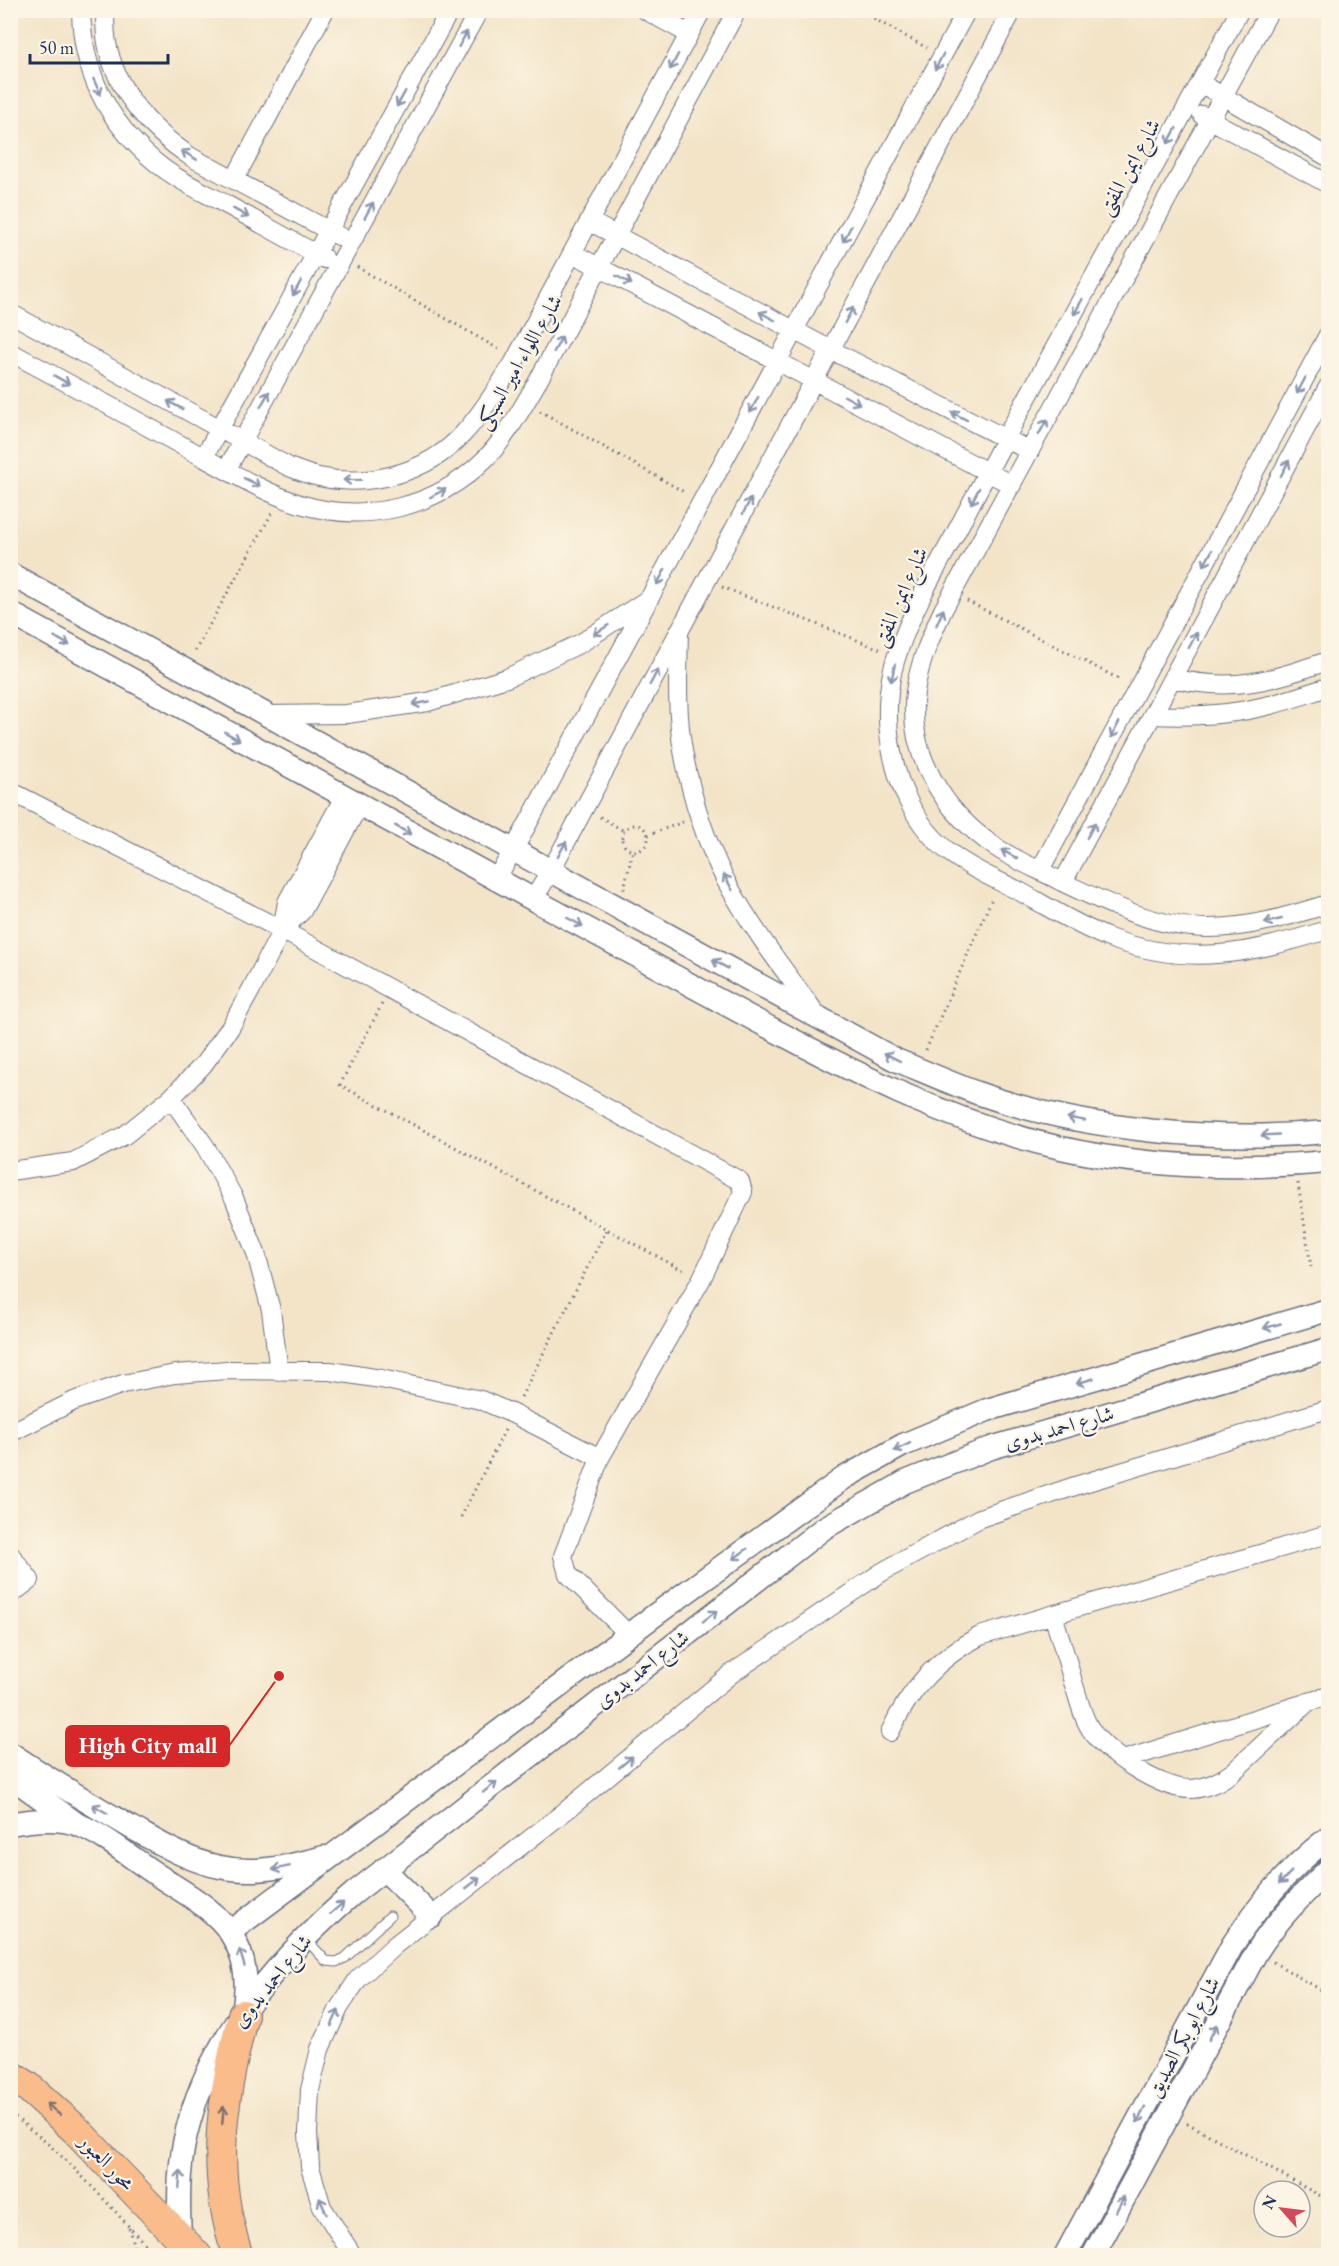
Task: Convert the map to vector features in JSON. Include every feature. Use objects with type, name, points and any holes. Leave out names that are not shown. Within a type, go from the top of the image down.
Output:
[{"type":"highway","points":[[238,2256],[227,2214],[222,2176],[221,2136],[224,2097],[243,2015]]},
{"type":"highway","name":"محور العبور","points":[[10,2075],[27,2086],[75,2129],[189,2246]]},
{"type":"street","points":[[81,10],[82,36],[99,93],[115,119],[155,162],[316,254],[340,263]]},
{"type":"street","points":[[105,10],[106,43],[117,76],[149,124],[191,157],[351,242]]},
{"type":"street","points":[[234,180],[325,10]]},
{"type":"street","points":[[204,457],[450,10]]},
{"type":"street","points":[[226,469],[479,10]]},
{"type":"street","points":[[645,10],[689,34]]},
{"type":"street","name":"شارع اللواء امير السبكى","points":[[10,352],[226,469],[298,503],[331,512],[365,513],[398,508],[430,497],[460,481],[486,459],[507,432],[538,381],[737,10]]},
{"type":"street","points":[[495,880],[513,851],[967,10]]},
{"type":"street","points":[[533,900],[1013,10]]},
{"type":"street","name":"شارع ايمن المفتى","points":[[1240,10],[1005,439],[918,603],[897,655],[889,689],[888,730],[896,771],[908,803],[927,831],[952,855],[1107,938],[1149,950],[1191,956],[1234,954],[1277,945],[1329,930]]},
{"type":"street","points":[[1270,10],[952,593],[925,650],[915,692],[915,723],[921,753],[933,782],[950,807],[970,828],[996,848],[1138,916],[1172,924],[1207,928],[1241,927],[1276,921],[1329,904]]},
{"type":"street","name":"شارع اللواء امير السبكى","points":[[10,313],[289,467],[318,477],[349,481],[380,479],[419,465],[437,456],[462,436],[514,362],[701,11]]},
{"type":"street","points":[[1200,82],[1329,157]]},
{"type":"street","points":[[1187,108],[1329,184]]},
{"type":"street","points":[[589,221],[794,331],[1030,451]]},
{"type":"street","points":[[572,253],[1012,485]]},
{"type":"street","points":[[1040,870],[1329,335]]},
{"type":"street","points":[[514,362],[538,381]]},
{"type":"street","points":[[1063,882],[1329,387]]},
{"type":"street","points":[[10,574],[896,1060],[978,1093],[1063,1117],[1128,1128],[1193,1135],[1259,1136],[1329,1132]]},
{"type":"street","points":[[266,715],[348,714],[428,702],[507,678],[581,643],[650,598]]},
{"type":"street","points":[[10,613],[495,880],[836,1064],[906,1095],[995,1129],[1061,1148],[1132,1161],[1203,1167],[1274,1167],[1329,1162]]},
{"type":"street","points":[[679,630],[678,694],[683,755],[699,816],[710,847],[726,881],[768,948],[819,1018]]},
{"type":"street","points":[[1173,678],[1215,686],[1242,685],[1268,681],[1329,661]]},
{"type":"street","points":[[1153,715],[1207,715],[1239,712],[1271,705],[1329,687]]},
{"type":"street","points":[[10,791],[282,930],[740,1181],[743,1192],[701,1280],[600,1458],[563,1556],[568,1574],[628,1635]]},
{"type":"street","points":[[10,1171],[73,1162],[124,1135],[171,1098],[202,1065],[230,1028],[282,930],[287,903],[352,801]]},
{"type":"street","points":[[171,1098],[206,1146],[234,1198],[252,1242],[271,1310],[279,1371]]},
{"type":"street","name":"شارع احمد بدوى","points":[[230,1932],[338,1854],[628,1635],[844,1478],[903,1446],[987,1410],[1329,1310]]},
{"type":"street","name":"شارع احمد بدوى","points":[[189,2246],[179,2188],[181,2158],[189,2120],[203,2082],[220,2047],[262,1988],[304,1938],[384,1869],[824,1528],[905,1482],[991,1448],[1329,1348]]},
{"type":"street","points":[[10,1433],[74,1401],[123,1384],[175,1374],[227,1370],[330,1371],[381,1379],[480,1400],[600,1458]]},
{"type":"street","points":[[353,2256],[322,2207],[310,2167],[308,2133],[310,2090],[320,2049],[339,2008],[358,1979],[395,1945],[568,1809],[731,1674],[892,1566],[980,1518],[1078,1485],[1329,1409]]},
{"type":"street","points":[[890,1732],[908,1696],[920,1680],[949,1654],[980,1636],[1329,1534]]},
{"type":"street","points":[[10,1554],[30,1580],[10,1595]]},
{"type":"street","points":[[1053,1615],[1088,1726],[1097,1740],[1123,1760],[1174,1787],[1189,1789],[1205,1787],[1220,1781],[1233,1772],[1308,1702]]},
{"type":"street","points":[[1123,1760],[1329,1696]]},
{"type":"street","points":[[10,1753],[60,1786],[165,1847],[220,1868],[274,1870],[338,1854]]},
{"type":"street","points":[[10,1776],[210,1911],[230,1932],[246,1972],[247,1986],[243,2015]]},
{"type":"street","points":[[10,1824],[46,1820],[78,1824]]},
{"type":"street","name":"شارع ابو بكر الصديق","points":[[1065,2256],[1239,1935],[1270,1893],[1314,1849],[1329,1838]]},
{"type":"street","points":[[384,1869],[431,1916]]},
{"type":"street","name":"شارع ابو بكر الصديق","points":[[1093,2256],[1256,1953],[1271,1929],[1290,1907],[1329,1870]]},
{"type":"lane","points":[[304,1938],[326,1961],[336,1962],[345,1958],[390,1916]]},
{"type":"path","points":[[858,10],[942,56]]},
{"type":"path","points":[[340,263],[514,362]]},
{"type":"path","points":[[525,403],[702,502]]},
{"type":"path","points":[[184,670],[282,496]]},
{"type":"path","points":[[706,581],[897,655]]},
{"type":"path","points":[[952,593],[1137,689]]},
{"type":"path","points":[[584,808],[624,831]]},
{"type":"path","points":[[648,835],[699,816]]},
{"type":"path","points":[[633,825],[638,825],[648,835],[646,844],[643,848],[633,850],[624,843],[624,831],[633,825]]},
{"type":"path","points":[[619,909],[633,850]]},
{"type":"path","points":[[918,1069],[999,881]]},
{"type":"path","points":[[390,989],[340,1085],[701,1280]]},
{"type":"path","points":[[1295,1165],[1311,1267]]},
{"type":"path","points":[[461,1517],[607,1229]]},
{"type":"path","points":[[1256,1953],[1329,1994]]},
{"type":"path","points":[[1170,2113],[1329,2200]]},
{"type":"path","points":[[10,2114],[45,2142],[85,2180],[156,2256]]},
{"type":"place","name":"High City mall","points":[[279,1676]]}]
